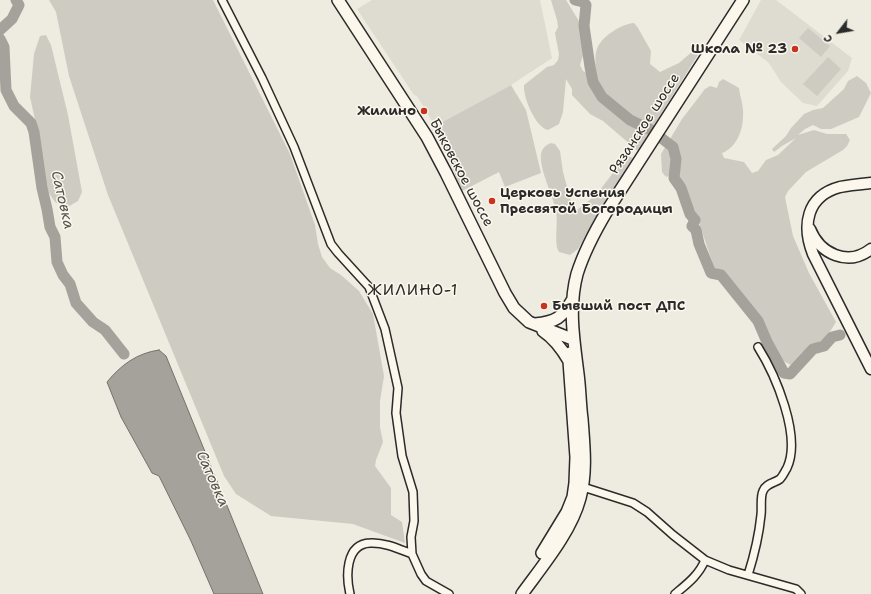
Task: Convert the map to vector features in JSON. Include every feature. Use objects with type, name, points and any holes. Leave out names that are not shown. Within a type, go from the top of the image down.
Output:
[{"type":"main road","name":"Быковское шоссе","points":[[338,0],[427,138],[514,308],[532,324],[572,339]]},
{"type":"main road","name":"Рязанское шоссе","points":[[514,594],[554,535],[567,512],[573,497],[576,457],[569,361],[572,339],[573,299],[577,275],[582,259],[592,236],[607,211],[743,0]]},
{"type":"main road","points":[[866,184],[839,187],[821,196],[814,203],[809,212],[808,222],[809,244],[813,254],[871,369]]},
{"type":"main road","points":[[808,222],[816,239],[822,247],[832,254],[844,258],[856,257],[862,256],[871,250]]},
{"type":"main road","points":[[532,324],[548,323],[560,317],[567,310],[573,299]]},
{"type":"main road","points":[[532,324],[556,342],[569,361]]},
{"type":"main road","name":"Рязанское шоссе","points":[[522,594],[563,535],[578,505],[583,487],[585,458],[578,374],[572,339]]},
{"type":"street","points":[[222,0],[262,78],[294,147],[331,244],[369,287],[385,329],[398,388],[396,413],[402,456],[413,492],[414,521],[411,537],[412,554],[421,574],[426,581],[449,594]]},
{"type":"street","points":[[748,575],[754,556],[760,522],[763,491],[767,486],[780,479],[787,468],[792,454],[791,431],[781,398],[772,372],[758,347]]},
{"type":"street","points":[[583,487],[633,503],[647,512],[704,560],[729,570],[796,589],[801,594]]},
{"type":"street","points":[[350,594],[348,584],[349,566],[357,548],[370,543],[389,545],[412,554]]},
{"type":"street","points":[[675,594],[691,581],[702,567],[704,560]]},
{"type":"shaded area","points":[[49,0],[213,0],[290,154],[315,225],[322,257],[330,268],[341,275],[359,291],[373,314],[384,376],[380,401],[380,427],[383,442],[375,466],[391,488],[391,515],[402,522],[405,543],[353,524],[271,516],[236,494],[224,476],[108,195],[69,76],[56,12]]},
{"type":"shaded area","points":[[372,0],[540,0],[552,58],[511,85],[435,126],[417,96],[414,95],[357,9]]},
{"type":"shaded area","points":[[551,0],[566,0],[582,26],[584,52],[580,65],[583,71],[588,74],[594,68],[599,44],[612,32],[623,26],[634,23],[651,51],[650,64],[660,72],[679,63],[694,50],[699,53],[638,151],[603,121],[590,114],[572,95],[572,89],[566,79],[563,112],[559,124],[548,130],[543,128],[534,118],[528,104],[524,85],[547,67],[554,65],[558,60],[559,54],[555,33],[558,27],[557,20]]},
{"type":"shaded area","name":"Школа № 23","points":[[761,0],[776,0],[852,58],[848,71],[817,106],[803,103],[781,82],[769,63],[739,40]]},
{"type":"shaded area","points":[[808,28],[830,46],[821,57],[799,38]]},
{"type":"shaded area","points":[[46,35],[51,45],[68,115],[82,192],[78,201],[66,208],[55,202],[45,187],[36,124],[30,97],[34,54],[40,36]]},
{"type":"shaded area","points":[[828,57],[841,69],[817,96],[803,84]]},
{"type":"shaded area","points":[[857,76],[866,83],[871,93],[859,117],[831,129],[821,129],[813,125],[798,135],[814,130],[827,134],[846,134],[850,140],[843,150],[806,172],[788,191],[785,197],[793,236],[809,273],[836,322],[826,338],[812,346],[797,362],[791,365],[780,358],[761,318],[722,272],[714,267],[696,214],[683,187],[678,172],[666,177],[662,172],[661,154],[682,119],[705,89],[710,86],[717,88],[719,82],[723,79],[739,88],[743,122],[735,143],[727,151],[722,153],[724,158],[744,162],[752,173],[758,171],[766,160],[778,155],[796,138],[774,152],[772,149],[786,136],[804,114],[823,108],[844,89],[848,81]]},
{"type":"shaded area","points":[[511,85],[526,110],[541,173],[505,187],[499,172],[462,191],[435,126]]},
{"type":"shaded area","points":[[551,143],[555,144],[560,151],[563,172],[572,205],[574,209],[577,210],[596,195],[626,156],[634,158],[601,208],[578,249],[570,255],[559,252],[557,248],[556,211],[542,167],[542,150]]},
{"type":"water","points":[[159,350],[166,356],[263,594],[214,594],[191,541],[159,476],[152,473],[121,417],[107,382],[118,370],[130,361],[144,354]]},
{"type":"waterway","name":"Сатовка","points":[[0,30],[12,19],[19,5],[16,0]]},
{"type":"waterway","points":[[575,0],[583,2],[586,5],[584,26],[593,82],[602,97],[630,120],[651,130],[673,147],[676,159],[674,178],[681,188],[690,214],[695,220],[692,226],[696,230],[699,244],[711,273],[721,275],[758,321],[767,342],[784,373],[790,374],[813,349],[824,346],[832,337],[840,335]]},
{"type":"waterway","name":"Сатовка","points":[[0,39],[4,47],[6,90],[14,106],[31,123],[34,132],[42,188],[50,227],[55,237],[57,262],[63,275],[70,284],[76,303],[93,322],[105,330],[124,354]]},
{"type":"place","name":"Школа № 23","points":[[795,49]]},
{"type":"place","name":"Жилино","points":[[424,111]]},
{"type":"place","name":"Церковь Успения Пресвятой Богородицы","points":[[492,201]]},
{"type":"place","name":"Бывший пост ДПС","points":[[544,306]]},
{"type":"district","name":"ЖИЛИНО-1","points":[[413,291]]}]
